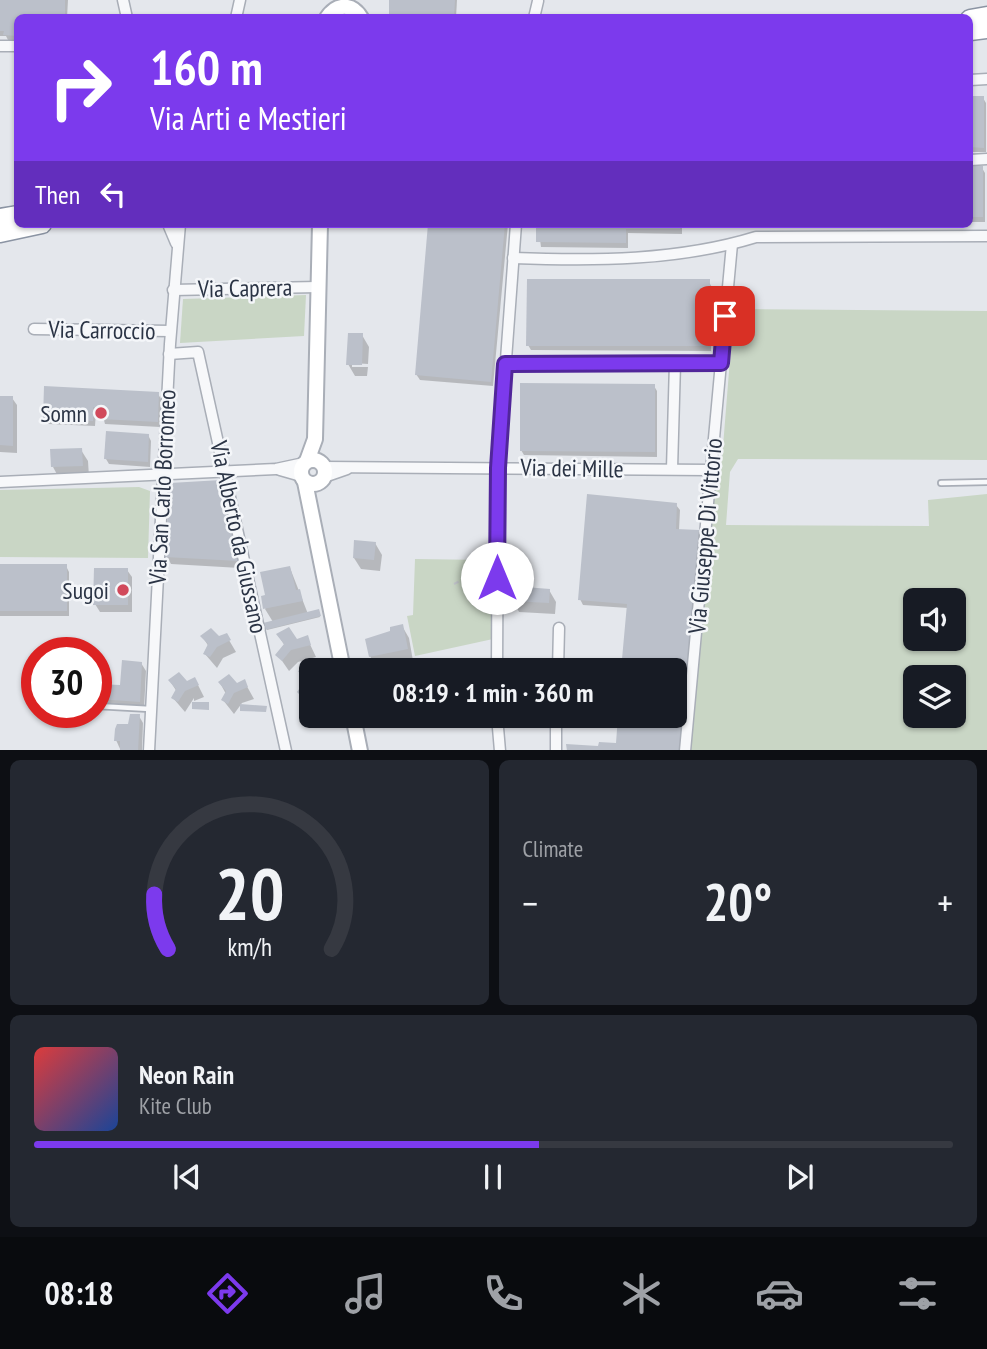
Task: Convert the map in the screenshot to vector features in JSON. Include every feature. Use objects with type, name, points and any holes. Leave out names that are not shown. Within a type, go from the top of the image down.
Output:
[{"type":"highway","points":[[0,233],[23,228]]},
{"type":"street","points":[[331,14],[337,8],[353,9]]},
{"type":"street","points":[[170,228],[176,243]]},
{"type":"street","name":"Via San Carlo Borromeo","points":[[149,750],[170,331],[179,228]]},
{"type":"street","points":[[321,228],[312,522],[340,658]]},
{"type":"street","points":[[497,658],[498,468],[516,228]]},
{"type":"street","points":[[756,228],[756,237]]},
{"type":"street","points":[[513,258],[602,261],[732,244],[756,237],[987,236]]},
{"type":"street","name":"Via Giuseppe Di Vittorio","points":[[685,750],[732,244]]},
{"type":"street","name":"Via Caprera","points":[[173,289],[318,287]]},
{"type":"street","name":"Via Carroccio","points":[[34,329],[170,331]]},
{"type":"street","name":"Via Alberto da Giussano","points":[[169,354],[198,352],[286,750]]},
{"type":"street","points":[[672,469],[675,363]]},
{"type":"street","points":[[505,364],[721,363]]},
{"type":"street","name":"Via dei Mille","points":[[0,482],[162,472],[276,469],[313,471],[350,467],[710,470]]},
{"type":"street","points":[[558,658],[559,628]]},
{"type":"street","points":[[355,728],[360,750]]},
{"type":"street","points":[[498,728],[500,750]]},
{"type":"street","points":[[556,728],[556,750]]},
{"type":"lane","points":[[941,483],[987,482]]},
{"type":"lane","points":[[112,707],[151,709]]},
{"type":"path","points":[[454,584],[462,580],[497,578]]},
{"type":"green space","points":[[306,295],[304,336],[180,343],[183,299]]},
{"type":"green space","points":[[734,309],[987,311],[987,460],[738,459],[730,472],[726,525],[929,526],[928,500],[987,494],[987,750],[690,750],[716,470],[722,459]]},
{"type":"green space","points":[[139,487],[150,491],[148,558],[0,557],[0,490]]},
{"type":"green space","points":[[415,559],[485,560],[485,600],[492,599],[493,639],[415,656],[407,616],[413,615]]},
{"type":"building","points":[[0,0],[65,0],[65,14],[14,14],[14,36],[3,35],[4,31],[0,31]]},
{"type":"building","points":[[389,0],[455,0],[454,14],[389,14]]},
{"type":"building","points":[[973,96],[984,96],[984,148],[973,147]]},
{"type":"building","points":[[973,166],[983,166],[983,217],[973,217]]},
{"type":"building","points":[[428,228],[505,228],[491,382],[415,375]]},
{"type":"building","points":[[536,228],[680,228],[626,229],[626,243],[536,242]]},
{"type":"building","points":[[527,279],[710,279],[709,346],[526,346]]},
{"type":"building","points":[[348,333],[363,333],[362,365],[346,365]]},
{"type":"building","points":[[520,383],[655,384],[655,452],[520,451]]},
{"type":"building","points":[[44,386],[159,392],[158,422],[100,419],[101,408],[93,407],[93,421],[43,419]]},
{"type":"building","points":[[0,396],[13,396],[13,446],[0,445]]},
{"type":"building","points":[[106,431],[149,434],[148,462],[104,459]]},
{"type":"building","points":[[82,448],[83,466],[51,467],[50,449]]},
{"type":"building","points":[[221,480],[238,561],[165,557],[170,483]]},
{"type":"building","points":[[587,494],[677,503],[676,529],[699,530],[687,670],[687,658],[622,658],[627,604],[578,600]]},
{"type":"building","points":[[354,540],[376,542],[374,560],[353,558]]},
{"type":"building","points":[[0,564],[67,564],[67,611],[0,611]]},
{"type":"building","points":[[290,566],[296,590],[300,589],[303,601],[263,609],[261,596],[265,595],[260,572]]},
{"type":"building","points":[[94,568],[128,568],[128,605],[93,605]]},
{"type":"building","points":[[512,586],[550,589],[549,603],[511,601]]},
{"type":"building","points":[[319,609],[321,616],[265,630],[263,623]]},
{"type":"building","points":[[403,624],[408,649],[369,657],[365,639]]},
{"type":"building","points":[[289,627],[297,639],[308,635],[311,645],[291,650],[282,661],[275,655],[284,644],[276,634]]},
{"type":"building","points":[[211,628],[219,636],[227,633],[231,640],[217,647],[210,657],[203,654],[208,644],[200,636]]},
{"type":"building","points":[[122,660],[142,662],[140,702],[112,700],[112,685],[120,685]]},
{"type":"building","points":[[179,672],[187,681],[195,677],[199,685],[185,691],[178,702],[171,698],[176,689],[168,680]]},
{"type":"building","points":[[229,674],[237,683],[245,679],[248,687],[234,693],[228,704],[221,700],[226,691],[218,682]]},
{"type":"building","points":[[192,702],[209,702],[209,710],[192,709]]},
{"type":"building","points":[[240,704],[267,706],[266,712],[240,711]]},
{"type":"building","points":[[130,714],[140,714],[138,750],[120,750],[120,741],[114,741],[117,724],[128,724]]},
{"type":"building","points":[[617,728],[682,728],[680,750],[567,750],[566,744],[598,746],[599,742],[616,743]]},
{"type":"place","name":"Somn","points":[[101,413]]},
{"type":"place","name":"Sugoi","points":[[123,590]]},
{"type":"route","points":[[497,578],[498,468],[505,364],[721,363],[725,316]]}]
